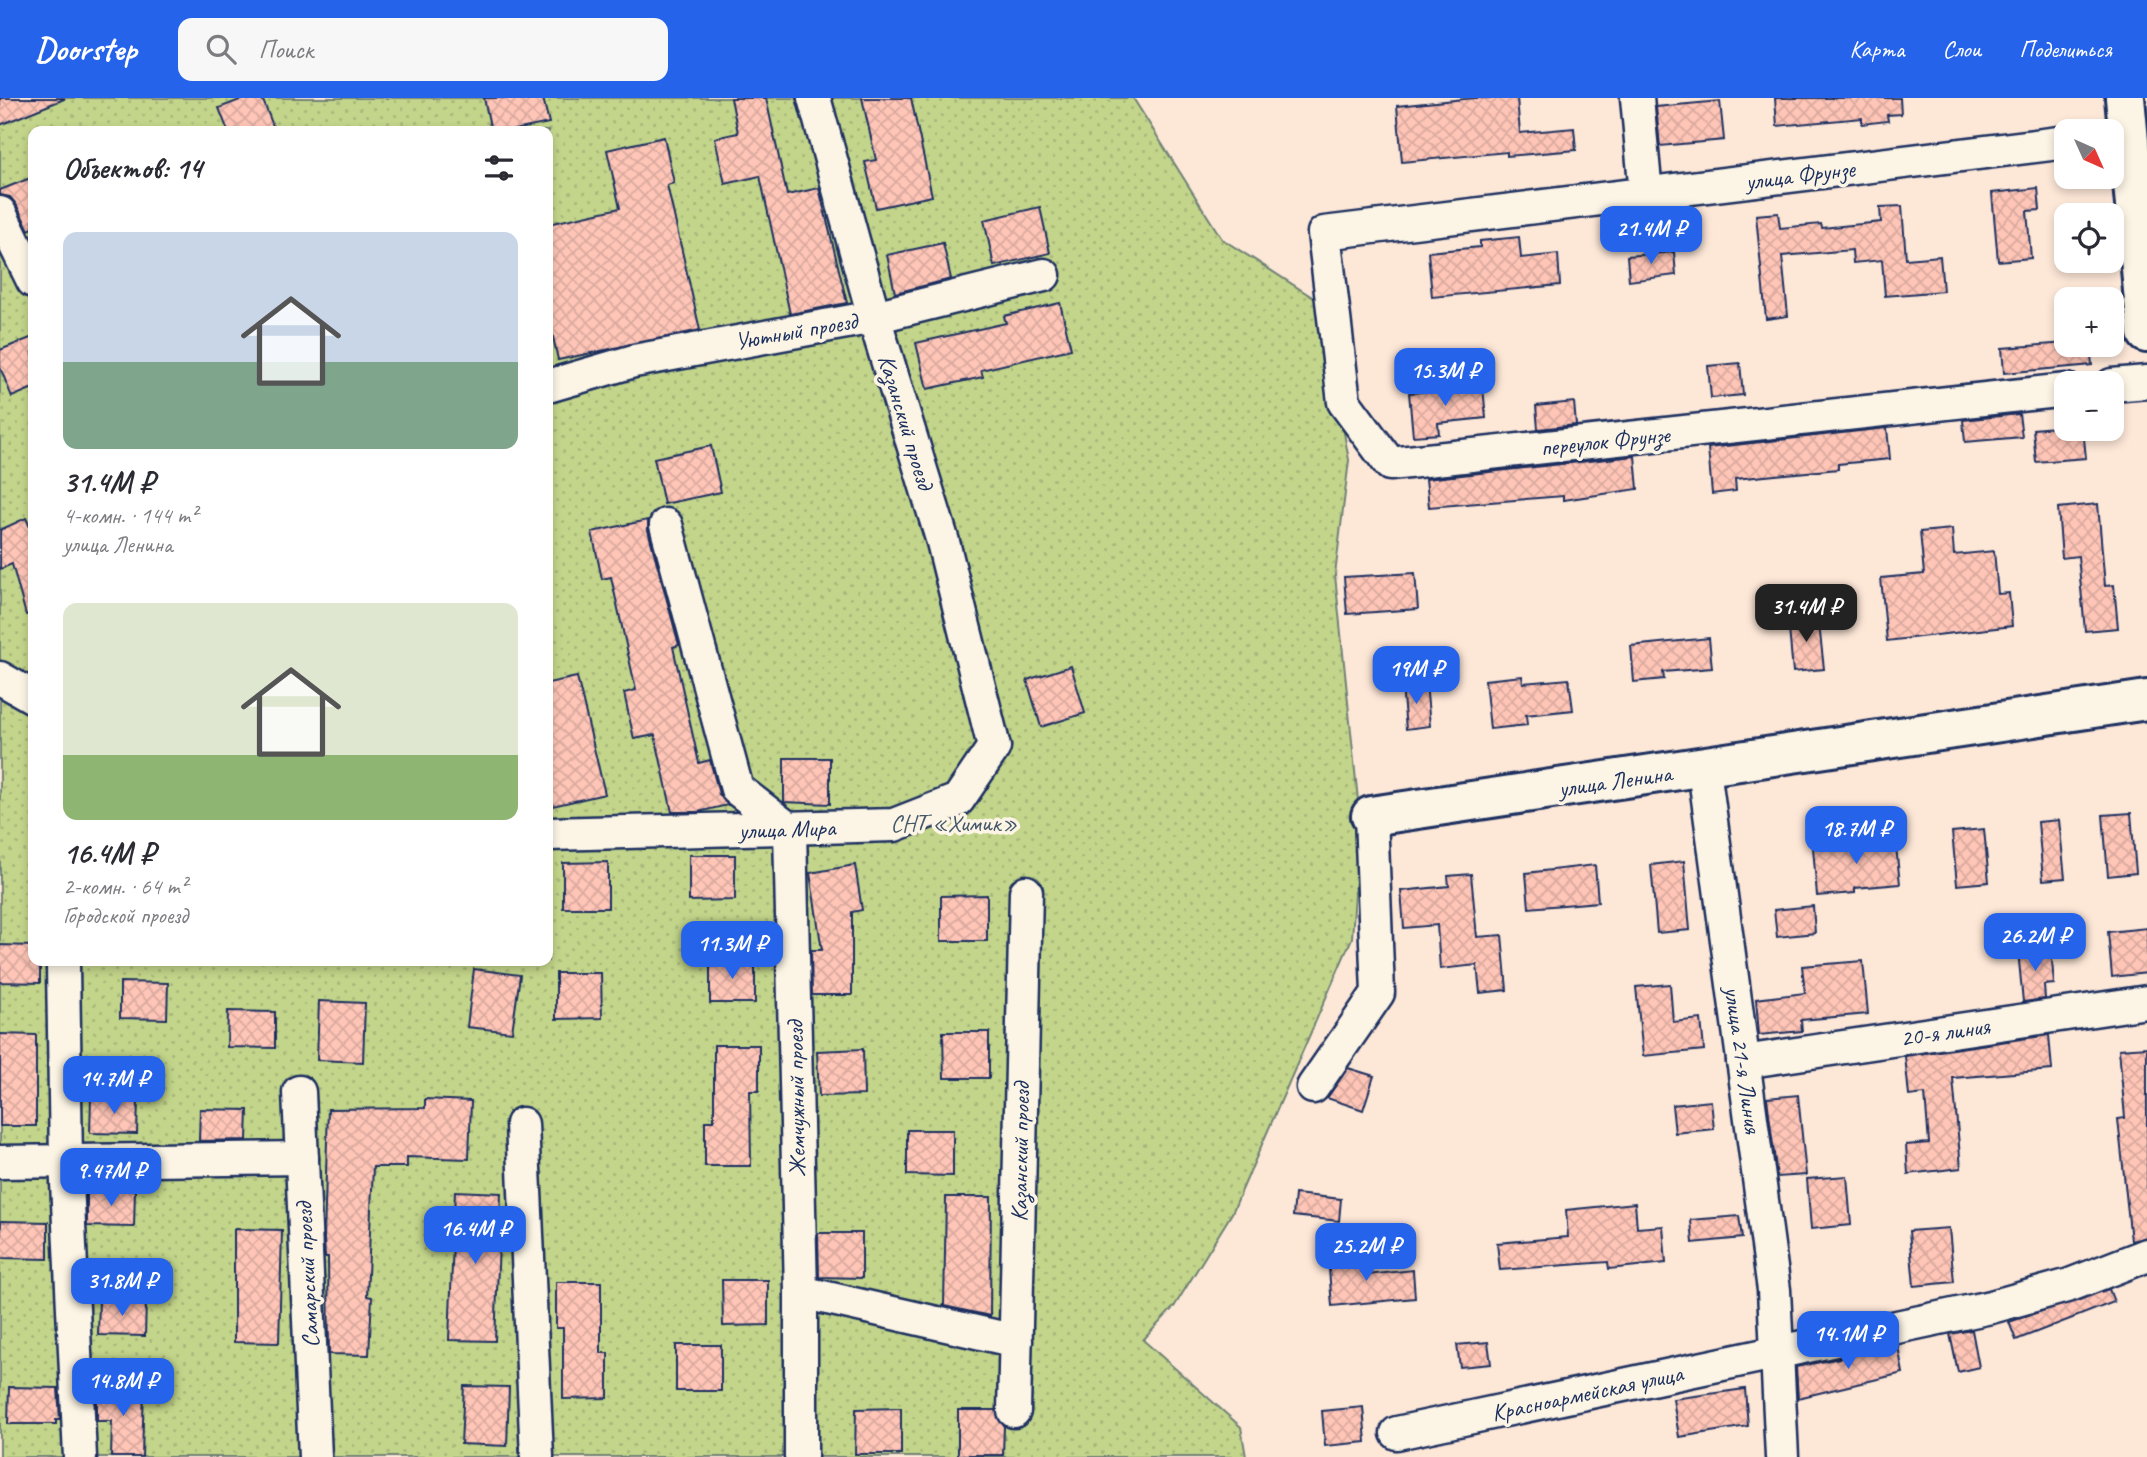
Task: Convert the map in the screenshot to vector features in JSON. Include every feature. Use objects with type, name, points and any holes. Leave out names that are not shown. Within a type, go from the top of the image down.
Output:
[{"type":"street","name":"Казанский проезд","points":[[814,98],[874,317],[943,542],[994,747]]},
{"type":"street","points":[[1636,98],[1646,194]]},
{"type":"street","points":[[2128,125],[2147,333]]},
{"type":"street","name":"улица Фрунзе","points":[[1324,233],[2054,144]]},
{"type":"street","points":[[0,212],[28,271]]},
{"type":"street","name":"переулок Фрунзе","points":[[1324,233],[1344,402],[1390,464],[2054,391]]},
{"type":"street","name":"Уютный проезд","points":[[553,385],[634,361],[874,317],[1044,275]]},
{"type":"street","points":[[2124,385],[2147,382]]},
{"type":"street","points":[[666,525],[737,789],[790,830]]},
{"type":"street","points":[[0,678],[28,694]]},
{"type":"street","name":"улица Ленина","points":[[1312,1087],[1378,993],[1371,816],[1703,769],[2147,700]]},
{"type":"street","name":"улица Мира","points":[[553,834],[790,830],[894,825],[958,800],[994,747]]},
{"type":"street","name":"улица 21-я Линия","points":[[1703,769],[1774,1290],[1776,1352]]},
{"type":"street","name":"Жемчужный проезд","points":[[790,830],[801,1292],[801,1457]]},
{"type":"street","name":"Казанский проезд","points":[[1014,1411],[1026,892]]},
{"type":"street","points":[[63,966],[66,1161],[80,1457]]},
{"type":"street","name":"20-я линия","points":[[1743,1062],[2147,1002]]},
{"type":"street","name":"Самарский проезд","points":[[299,1092],[315,1457]]},
{"type":"street","points":[[522,1124],[537,1457]]},
{"type":"street","points":[[0,1162],[302,1158]]},
{"type":"street","name":"Красноармейская улица","points":[[1397,1433],[1991,1307],[2070,1285],[2147,1255]]},
{"type":"street","points":[[801,1292],[1016,1340]]},
{"type":"street","points":[[1776,1352],[1782,1457]]},
{"type":"green space","name":"СНТ «Химик»","points":[[0,98],[1133,98],[1222,239],[1320,302],[1349,460],[1335,575],[1360,820],[1352,938],[1232,1213],[1174,1307],[1143,1340],[1241,1427],[1246,1457],[0,1457]]},
{"type":"building","points":[[0,98],[64,98],[64,99],[0,125]]},
{"type":"building","points":[[245,98],[262,98],[273,126],[226,126],[219,108]]},
{"type":"building","points":[[484,98],[543,98],[549,123],[534,126],[490,126]]},
{"type":"building","points":[[731,98],[766,98],[787,195],[819,188],[847,303],[790,314],[760,176],[725,184],[715,138],[738,133]]},
{"type":"building","points":[[862,98],[911,98],[932,196],[876,208],[865,162],[876,160]]},
{"type":"building","points":[[1474,98],[1517,98],[1520,133],[1574,128],[1576,150],[1507,156],[1507,152],[1402,162],[1397,106]]},
{"type":"building","points":[[1775,98],[1900,98],[1901,114],[1887,115],[1888,121],[1862,124],[1862,118],[1777,126]]},
{"type":"building","points":[[1720,101],[1724,140],[1660,146],[1656,107]]},
{"type":"building","points":[[664,137],[674,183],[667,185],[700,330],[558,360],[553,336],[553,223],[620,208],[607,150]]},
{"type":"building","points":[[28,179],[28,228],[16,204],[10,197],[0,195],[0,190]]},
{"type":"building","points":[[2038,188],[2040,210],[2027,211],[2031,258],[1998,261],[1992,193]]},
{"type":"building","points":[[1902,206],[1906,259],[1940,256],[1943,291],[1885,296],[1882,260],[1853,263],[1852,250],[1782,256],[1788,316],[1766,319],[1756,215],[1778,213],[1780,228],[1821,224],[1822,228],[1881,222],[1880,207]]},
{"type":"building","points":[[1040,207],[1050,253],[994,266],[984,220]]},
{"type":"building","points":[[1519,237],[1521,258],[1558,254],[1560,285],[1432,297],[1428,252],[1480,247],[1480,241]]},
{"type":"building","points":[[943,243],[951,279],[895,293],[887,255]]},
{"type":"building","points":[[1674,252],[1676,275],[1629,281],[1627,256]]},
{"type":"building","points":[[1060,303],[1071,349],[981,370],[983,377],[927,389],[916,343],[1006,323],[1004,316]]},
{"type":"building","points":[[28,339],[28,390],[12,397],[0,367],[0,350]]},
{"type":"building","points":[[2054,344],[2054,357],[2091,357],[2092,365],[2004,373],[2002,348]]},
{"type":"building","points":[[1740,363],[1743,395],[1711,398],[1708,366]]},
{"type":"building","points":[[1483,387],[1486,418],[1438,423],[1439,434],[1413,436],[1409,393]]},
{"type":"building","points":[[1574,402],[1576,425],[1538,429],[1536,406]]},
{"type":"building","points":[[2019,414],[2022,437],[1965,442],[1963,420]]},
{"type":"building","points":[[2054,427],[2054,441],[2084,441],[2086,458],[2036,462],[2033,429]]},
{"type":"building","points":[[1887,428],[1890,459],[1838,464],[1838,469],[1735,479],[1736,491],[1712,494],[1708,448]]},
{"type":"building","points":[[711,446],[721,492],[664,504],[654,458]]},
{"type":"building","points":[[1635,456],[1638,489],[1563,500],[1563,496],[1429,507],[1426,479]]},
{"type":"building","points":[[2098,504],[2105,586],[2114,585],[2118,628],[2085,631],[2078,556],[2062,558],[2058,508]]},
{"type":"building","points":[[26,518],[28,523],[28,615],[12,564],[0,569],[0,530]]},
{"type":"building","points":[[648,520],[648,530],[679,645],[673,647],[699,763],[710,760],[719,794],[728,805],[698,812],[672,812],[655,735],[634,739],[624,693],[636,690],[611,577],[602,579],[592,532]]},
{"type":"building","points":[[1952,529],[1954,555],[1994,551],[1998,594],[2009,593],[2012,626],[1887,641],[1881,578],[1924,574],[1920,532]]},
{"type":"building","points":[[1415,573],[1418,609],[1347,614],[1344,577]]},
{"type":"building","points":[[1818,615],[1824,669],[1793,672],[1788,618]]},
{"type":"building","points":[[1709,638],[1712,668],[1663,672],[1664,679],[1634,682],[1631,646]]},
{"type":"building","points":[[1071,666],[1085,713],[1041,727],[1027,680]]},
{"type":"building","points":[[1522,676],[1523,683],[1569,679],[1573,710],[1526,715],[1527,725],[1490,729],[1485,680]]},
{"type":"building","points":[[577,677],[605,794],[553,806],[553,682]]},
{"type":"building","points":[[1426,683],[1430,726],[1406,729],[1402,686]]},
{"type":"building","points":[[784,758],[830,758],[830,804],[784,802]]},
{"type":"building","points":[[2131,813],[2136,873],[2108,876],[2103,815]]},
{"type":"building","points":[[2059,820],[2065,878],[2043,880],[2038,822]]},
{"type":"building","points":[[1984,829],[1989,882],[1957,885],[1952,832]]},
{"type":"building","points":[[1895,837],[1900,884],[1855,888],[1855,893],[1817,896],[1813,847]]},
{"type":"building","points":[[689,855],[735,855],[735,900],[689,901]]},
{"type":"building","points":[[1684,861],[1690,930],[1657,933],[1651,865]]},
{"type":"building","points":[[608,862],[608,908],[563,908],[563,863]]},
{"type":"building","points":[[855,865],[862,910],[852,912],[852,995],[812,995],[811,950],[822,950],[810,873]]},
{"type":"building","points":[[1595,865],[1598,902],[1529,908],[1526,873]]},
{"type":"building","points":[[1471,874],[1477,937],[1502,935],[1507,990],[1480,993],[1477,965],[1440,969],[1437,925],[1404,928],[1401,891],[1449,886],[1448,876]]},
{"type":"building","points":[[987,895],[987,941],[941,941],[941,896]]},
{"type":"building","points":[[1813,906],[1815,933],[1777,937],[1774,910]]},
{"type":"building","points":[[2147,928],[2147,973],[2112,977],[2108,932]]},
{"type":"building","points":[[0,945],[28,946],[28,966],[40,966],[40,983],[0,982]]},
{"type":"building","points":[[2051,949],[2054,984],[2044,985],[2045,999],[2023,1002],[2018,951]]},
{"type":"building","points":[[710,958],[755,958],[755,1003],[710,1003]]},
{"type":"building","points":[[1863,961],[1868,1014],[1801,1020],[1802,1031],[1759,1035],[1756,999],[1805,993],[1802,966]]},
{"type":"building","points":[[474,969],[520,975],[512,1032],[467,1027]]},
{"type":"building","points":[[556,973],[601,973],[602,1018],[556,1019]]},
{"type":"building","points":[[120,982],[168,983],[167,1019],[120,1018]]},
{"type":"building","points":[[1670,984],[1673,1022],[1701,1019],[1704,1050],[1643,1056],[1636,987]]},
{"type":"building","points":[[319,1001],[365,1003],[363,1062],[317,1060]]},
{"type":"building","points":[[228,1011],[275,1012],[275,1048],[227,1047]]},
{"type":"building","points":[[943,1032],[989,1032],[989,1078],[944,1078]]},
{"type":"building","points":[[0,1034],[36,1035],[36,1126],[0,1126]]},
{"type":"building","points":[[2049,1035],[2052,1070],[1953,1078],[1961,1168],[1908,1174],[1906,1145],[1929,1143],[1925,1094],[1909,1096],[1905,1056]]},
{"type":"building","points":[[714,1045],[759,1045],[759,1091],[750,1091],[751,1166],[705,1166],[705,1121],[714,1121]]},
{"type":"building","points":[[2147,1047],[2147,1237],[2131,1241],[2118,1119],[2125,1118],[2119,1049]]},
{"type":"building","points":[[863,1049],[864,1095],[819,1096],[817,1051]]},
{"type":"building","points":[[1348,1068],[1374,1076],[1363,1110],[1327,1098]]},
{"type":"building","points":[[1798,1095],[1806,1175],[1777,1177],[1767,1098]]},
{"type":"building","points":[[91,1097],[138,1098],[137,1134],[90,1133]]},
{"type":"building","points":[[425,1099],[471,1101],[469,1159],[407,1157],[407,1167],[373,1167],[367,1296],[372,1297],[369,1355],[329,1354],[328,1257],[325,1257],[324,1238],[328,1109],[425,1108]]},
{"type":"building","points":[[1711,1101],[1714,1129],[1675,1133],[1672,1105]]},
{"type":"building","points":[[200,1109],[248,1110],[247,1140],[199,1141]]},
{"type":"building","points":[[907,1130],[953,1130],[953,1176],[907,1175]]},
{"type":"building","points":[[1847,1176],[1851,1225],[1811,1229],[1807,1179]]},
{"type":"building","points":[[87,1189],[135,1190],[134,1227],[87,1226]]},
{"type":"building","points":[[455,1191],[501,1193],[495,1341],[449,1340]]},
{"type":"building","points":[[1295,1194],[1341,1199],[1339,1221],[1293,1216]]},
{"type":"building","points":[[946,1197],[991,1197],[990,1316],[944,1306]]},
{"type":"building","points":[[1635,1203],[1637,1228],[1663,1226],[1666,1263],[1609,1269],[1608,1262],[1500,1270],[1497,1243],[1568,1237],[1566,1210]]},
{"type":"building","points":[[1739,1216],[1742,1238],[1693,1243],[1691,1220]]},
{"type":"building","points":[[1,1221],[48,1222],[48,1259],[0,1258]]},
{"type":"building","points":[[1949,1228],[1954,1282],[1914,1286],[1909,1231]]},
{"type":"building","points":[[234,1229],[282,1230],[279,1343],[234,1342]]},
{"type":"building","points":[[818,1233],[862,1233],[862,1278],[819,1277]]},
{"type":"building","points":[[1365,1254],[1367,1275],[1413,1270],[1415,1298],[1332,1306],[1328,1257]]},
{"type":"building","points":[[722,1280],[768,1280],[768,1325],[723,1326]]},
{"type":"building","points":[[556,1282],[601,1282],[601,1353],[608,1353],[608,1398],[563,1399],[563,1328],[556,1328]]},
{"type":"building","points":[[2109,1289],[2114,1302],[2016,1340],[2009,1322]]},
{"type":"building","points":[[99,1299],[146,1300],[145,1336],[98,1335]]},
{"type":"building","points":[[1972,1330],[1979,1367],[1958,1372],[1950,1334]]},
{"type":"building","points":[[1488,1342],[1491,1364],[1460,1367],[1457,1345]]},
{"type":"building","points":[[676,1345],[721,1345],[721,1391],[676,1391]]},
{"type":"building","points":[[1898,1346],[1903,1373],[1798,1398],[1796,1367]]},
{"type":"building","points":[[97,1385],[144,1386],[142,1457],[111,1457],[112,1421],[97,1421]]},
{"type":"building","points":[[464,1386],[509,1387],[507,1446],[461,1444]]},
{"type":"building","points":[[9,1387],[58,1388],[60,1420],[56,1420],[56,1424],[8,1424]]},
{"type":"building","points":[[1745,1389],[1748,1426],[1679,1437],[1673,1399]]},
{"type":"building","points":[[1363,1407],[1366,1442],[1325,1446],[1322,1411]]},
{"type":"building","points":[[901,1408],[901,1454],[855,1454],[856,1409]]},
{"type":"building","points":[[958,1410],[996,1410],[1004,1426],[1003,1455],[958,1455]]}]
